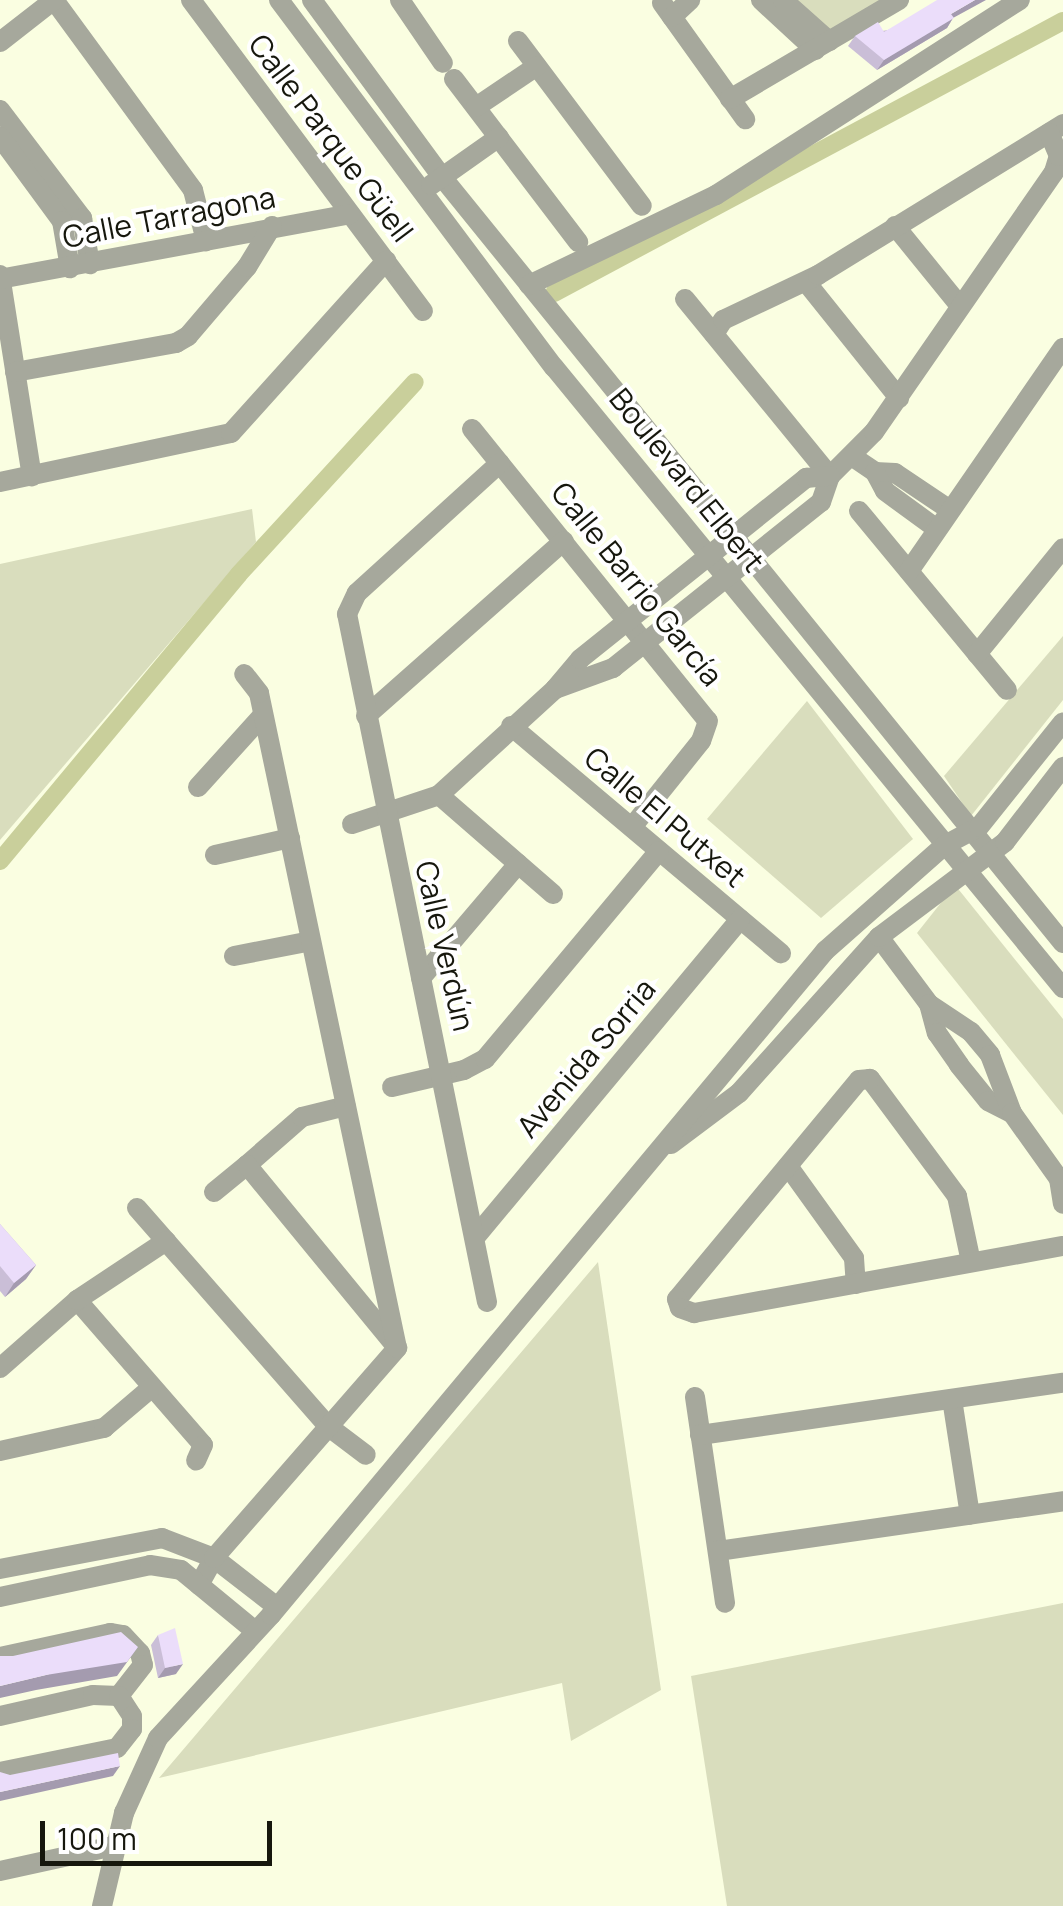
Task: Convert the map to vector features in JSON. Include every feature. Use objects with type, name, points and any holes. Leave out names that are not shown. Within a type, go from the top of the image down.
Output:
[{"type":"street","points":[[0,42],[54,0],[193,190],[206,240]]},
{"type":"street","name":"Calle Parque Güell","points":[[191,0],[423,311]]},
{"type":"street","name":"Boulevard Elbert","points":[[279,0],[554,367],[1063,988]]},
{"type":"street","name":"Boulevard Elbert","points":[[312,0],[442,177],[1063,943]]},
{"type":"street","points":[[400,0],[578,242]]},
{"type":"street","points":[[690,0],[666,10],[745,120]]},
{"type":"street","points":[[760,0],[822,45]]},
{"type":"street","points":[[784,0],[822,45]]},
{"type":"street","points":[[730,99],[899,0]]},
{"type":"street","points":[[529,285],[716,195],[1020,0]]},
{"type":"street","points":[[518,42],[642,206]]},
{"type":"street","points":[[476,107],[537,66]]},
{"type":"street","points":[[0,110],[62,221],[80,266]]},
{"type":"street","points":[[555,689],[614,668],[821,502],[830,476],[854,457],[898,398],[1058,164],[1056,128],[806,282],[723,320],[714,334]]},
{"type":"street","points":[[0,137],[25,156]]},
{"type":"street","points":[[420,192],[499,137]]},
{"type":"street","name":"Calle Tarragona","points":[[0,277],[80,266],[350,214]]},
{"type":"street","points":[[15,372],[176,343],[188,336],[248,267],[272,226]]},
{"type":"street","points":[[895,226],[960,306]]},
{"type":"street","points":[[0,482],[231,433],[386,261]]},
{"type":"street","points":[[0,277],[32,476]]},
{"type":"street","points":[[806,282],[898,398]]},
{"type":"street","points":[[685,300],[830,476]]},
{"type":"street","points":[[908,571],[1063,348]]},
{"type":"street","name":"Calle Barrio García","points":[[472,428],[705,715],[708,728],[632,827]]},
{"type":"street","points":[[854,457],[876,472],[886,491],[937,529]]},
{"type":"street","name":"Calle Verdún","points":[[487,1302],[444,1074],[347,622],[349,604],[500,463]]},
{"type":"street","points":[[876,472],[895,473],[950,510]]},
{"type":"street","points":[[352,824],[386,816],[439,795],[555,689],[580,659],[806,478],[830,476]]},
{"type":"street","points":[[859,512],[1008,690]]},
{"type":"street","points":[[366,716],[564,541]]},
{"type":"street","points":[[977,654],[1063,548]]},
{"type":"street","points":[[244,674],[259,693],[264,715],[397,1348]]},
{"type":"street","points":[[198,787],[264,715]]},
{"type":"street","points":[[701,1112],[825,952],[945,845],[988,818],[1063,722]]},
{"type":"street","name":"Calle El Putxet","points":[[511,726],[781,953]]},
{"type":"street","points":[[102,1906],[114,1846],[144,1762],[158,1738],[278,1607],[655,1154],[701,1112],[767,1065],[879,937],[966,868],[1006,842],[1063,767]]},
{"type":"street","points":[[439,795],[553,894]]},
{"type":"street","points":[[214,855],[290,838]]},
{"type":"street","points":[[392,1086],[444,1074],[485,1058],[659,851]]},
{"type":"street","points":[[421,978],[518,864]]},
{"type":"street","name":"Avenida Sorria","points":[[477,1235],[740,920]]},
{"type":"street","points":[[879,937],[929,1004],[970,1032],[990,1055],[1012,1113],[1059,1179],[1063,1204]]},
{"type":"street","points":[[234,956],[311,941]]},
{"type":"street","points":[[929,1004],[937,1032],[960,1065],[988,1100],[1012,1113]]},
{"type":"street","points":[[971,1262],[956,1196],[870,1079],[859,1080],[677,1299],[680,1308],[694,1314],[1063,1246]]},
{"type":"street","points":[[214,1192],[302,1117],[346,1106]]},
{"type":"street","points":[[247,1165],[397,1348]]},
{"type":"street","points":[[788,1166],[854,1258],[856,1284]]},
{"type":"street","points":[[137,1208],[329,1427],[366,1455]]},
{"type":"street","points":[[0,1368],[77,1300],[166,1241]]},
{"type":"street","points":[[77,1300],[204,1444],[196,1460]]},
{"type":"street","points":[[199,1585],[214,1558],[397,1348]]},
{"type":"street","points":[[700,1435],[1063,1383]]},
{"type":"street","points":[[0,1451],[104,1428],[151,1388]]},
{"type":"street","points":[[695,1397],[726,1604]]},
{"type":"street","points":[[952,1399],[970,1515]]},
{"type":"street","points":[[718,1551],[1063,1501]]},
{"type":"street","points":[[0,1569],[162,1538],[214,1558],[278,1607]]},
{"type":"street","points":[[0,1598],[150,1565],[180,1570],[255,1631]]},
{"type":"street","points":[[0,1657],[110,1633],[123,1635],[140,1652],[143,1665],[119,1696]]},
{"type":"street","points":[[0,1716],[94,1695],[119,1696]]},
{"type":"street","points":[[0,1772],[117,1748],[132,1729],[132,1716],[119,1696]]},
{"type":"street","points":[[0,1872],[114,1846]]},
{"type":"green space","points":[[792,0],[889,0],[832,37]]},
{"type":"green space","points":[[252,509],[256,542],[0,840],[0,564]]},
{"type":"green space","points":[[1063,636],[1063,700],[971,816],[944,776]]},
{"type":"green space","points":[[807,701],[913,839],[821,918],[707,819]]},
{"type":"green space","points":[[955,885],[1063,1019],[1063,1115],[917,933]]},
{"type":"green space","points":[[598,1262],[661,1690],[571,1741],[562,1683],[159,1778]]},
{"type":"green space","points":[[1063,1603],[1063,1906],[727,1906],[691,1676]]},
{"type":"building","points":[[937,0],[975,0],[951,14],[954,18],[884,60],[855,36],[878,22],[884,32]]},
{"type":"building","points":[[0,1224],[36,1265],[14,1283],[0,1266]]},
{"type":"building","points":[[175,1628],[183,1664],[165,1668],[158,1635]]},
{"type":"building","points":[[121,1632],[138,1647],[127,1662],[0,1686],[0,1656]]},
{"type":"building","points":[[118,1753],[120,1766],[0,1792],[0,1772],[10,1775]]},
{"type":"waterway","points":[[554,293],[1063,21]]},
{"type":"waterway","points":[[0,861],[239,574],[415,382]]}]
